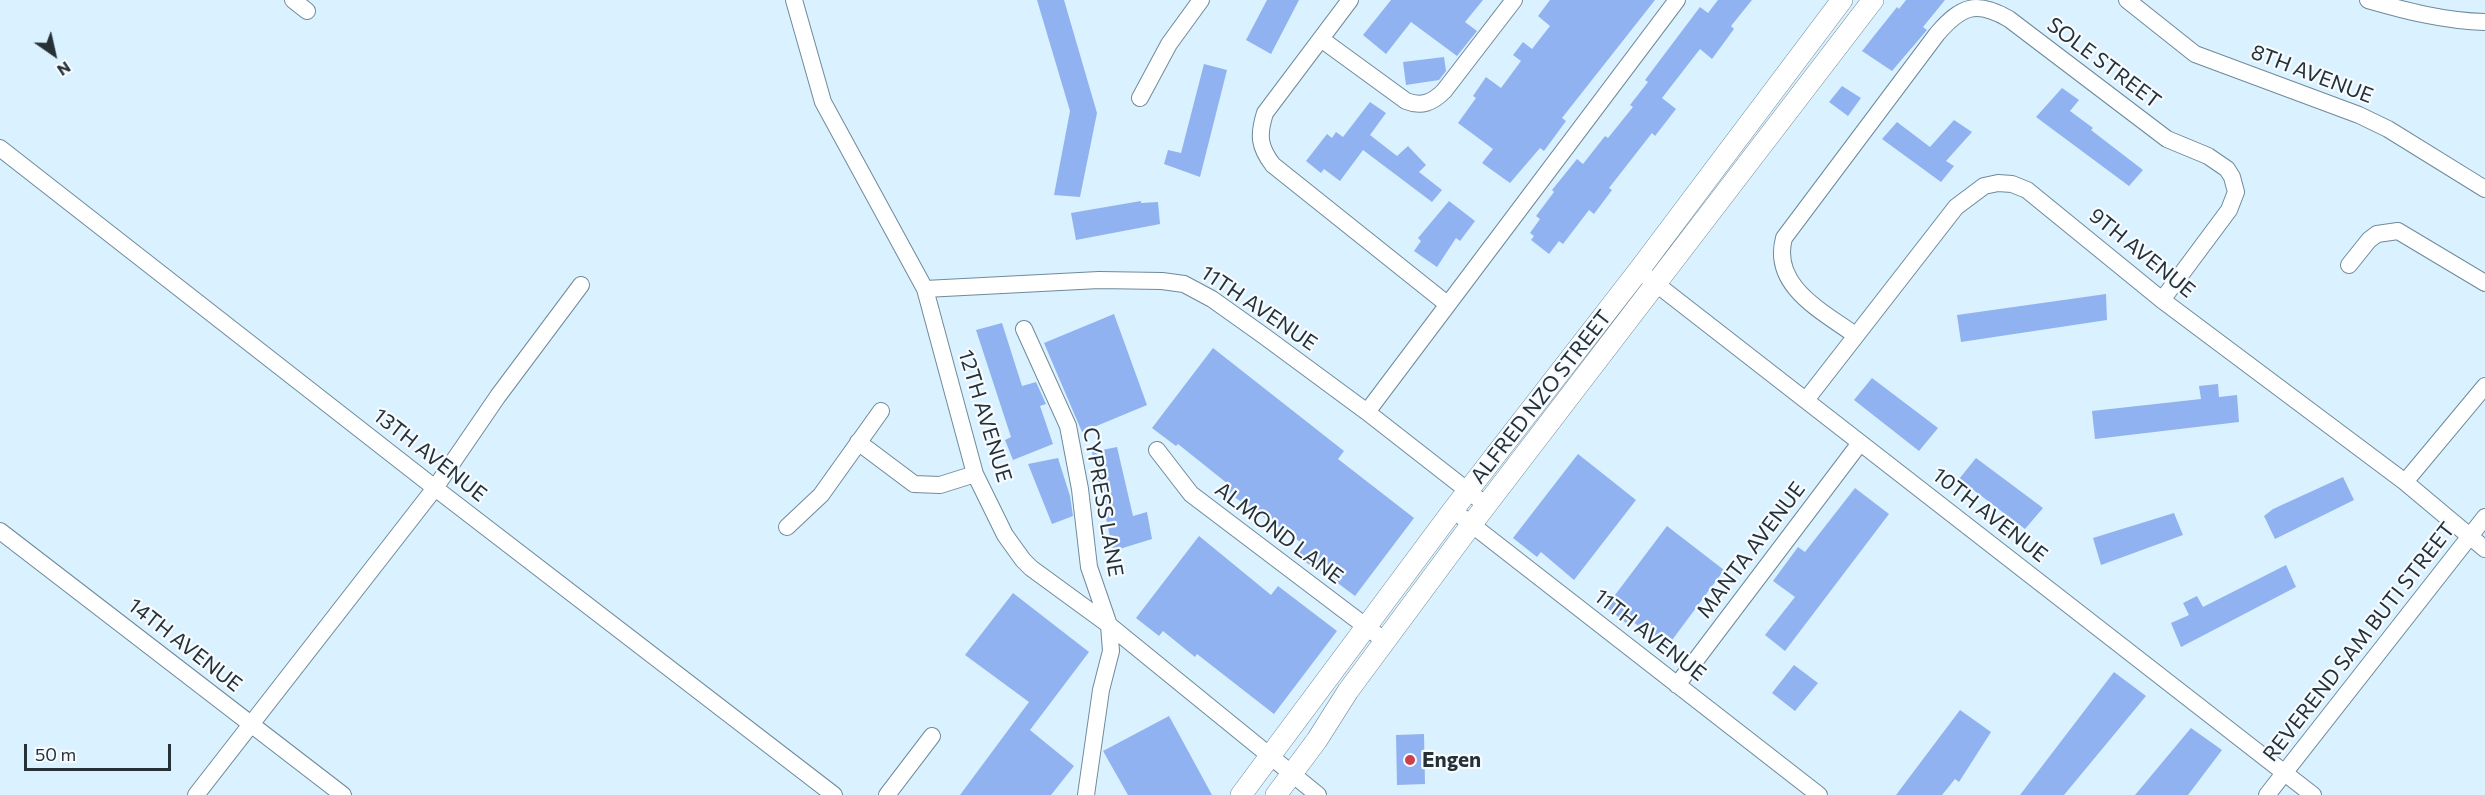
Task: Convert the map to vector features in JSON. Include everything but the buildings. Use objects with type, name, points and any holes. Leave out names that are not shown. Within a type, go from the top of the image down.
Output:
[{"type":"street","points":[[293,0],[307,11]]},
{"type":"street","name":"12TH AVENUE","points":[[794,0],[823,102],[925,289],[975,474],[997,521],[1023,560],[1109,625],[1318,795]]},
{"type":"street","points":[[1140,98],[1169,45],[1201,0]]},
{"type":"street","points":[[1350,0],[1265,113],[1260,128],[1260,142],[1264,154],[1273,165],[1447,304]]},
{"type":"street","points":[[1321,39],[1406,100],[1422,104],[1438,98],[1514,0]]},
{"type":"street","points":[[1367,412],[1677,0]]},
{"type":"street","name":"ALFRED NZO STREET","points":[[1241,795],[1453,510],[1639,270],[1842,0]]},
{"type":"street","name":"ALFRED NZO STREET","points":[[1276,795],[1385,641],[1471,525],[1873,0]]},
{"type":"street","name":"8TH AVENUE","points":[[2127,0],[2194,54],[2360,116],[2388,129],[2485,189]]},
{"type":"street","points":[[2368,0],[2398,4],[2462,21],[2485,22]]},
{"type":"street","name":"SOLE STREET","points":[[1855,335],[1794,288],[1783,266],[1781,252],[1784,238],[1937,33],[1949,19],[1971,8],[1995,11],[2009,19],[2167,139],[2208,156],[2227,169],[2236,192],[2229,210],[2162,300]]},
{"type":"street","name":"13TH AVENUE","points":[[0,148],[435,488],[834,795]]},
{"type":"street","name":"9TH AVENUE","points":[[1806,400],[1956,207],[1984,186],[1998,183],[2012,184],[2041,200],[2162,300],[2405,482],[2485,549]]},
{"type":"street","points":[[2349,265],[2369,240],[2378,234],[2398,231],[2485,283]]},
{"type":"street","name":"10TH AVENUE","points":[[1639,270],[2313,795]]},
{"type":"street","name":"11TH AVENUE","points":[[925,289],[1099,280],[1162,281],[1184,284],[1212,299],[1367,412],[1486,506]]},
{"type":"street","points":[[196,795],[435,488],[498,396],[581,285]]},
{"type":"street","name":"CYPRESS LANE","points":[[1024,329],[1068,426],[1080,489],[1089,567],[1109,625],[1111,651],[1101,690],[1086,795]]},
{"type":"street","points":[[2405,482],[2485,386]]},
{"type":"street","points":[[787,527],[821,495],[881,411]]},
{"type":"street","points":[[858,442],[914,484],[940,485],[975,474]]},
{"type":"street","name":"MANTA AVENUE","points":[[1677,685],[1860,443]]},
{"type":"street","name":"ALMOND LANE","points":[[1157,450],[1191,494],[1385,641]]},
{"type":"street","name":"11TH AVENUE","points":[[1453,510],[1819,795]]},
{"type":"street","name":"REVEREND SAM BUTI STREET","points":[[2267,795],[2485,517]]},
{"type":"street","name":"14TH AVENUE","points":[[0,531],[343,795]]},
{"type":"street","points":[[887,795],[932,736]]},
{"type":"place","name":"Engen","points":[[1410,760]]}]
